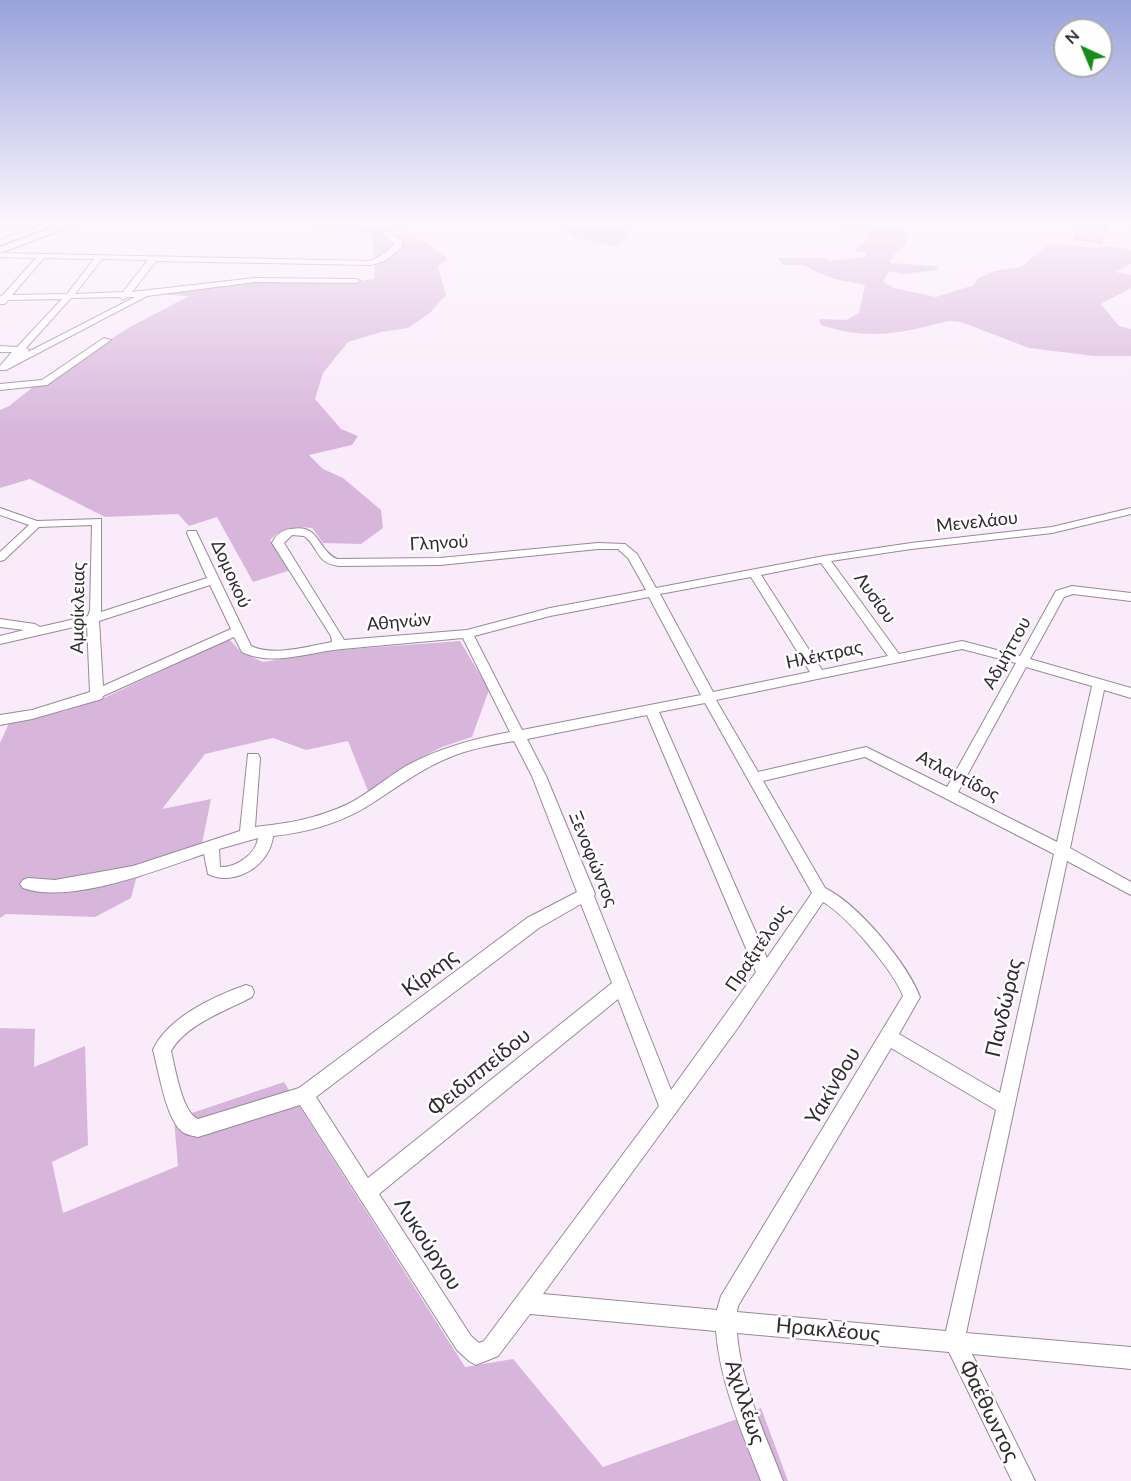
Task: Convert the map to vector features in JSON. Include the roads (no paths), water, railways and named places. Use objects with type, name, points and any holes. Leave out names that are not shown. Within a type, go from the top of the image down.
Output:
[{"type":"street","points":[[2,369],[73,291]]},
{"type":"street","points":[[113,312],[129,291]]},
{"type":"street","points":[[2,300],[169,291]]},
{"type":"street","points":[[2,369],[147,294]]},
{"type":"street","points":[[0,387],[44,383],[107,339]]},
{"type":"street","points":[[0,349],[39,350]]},
{"type":"street","points":[[0,511],[36,524],[0,558]]},
{"type":"street","name":"Μενελάου","points":[[824,559],[911,546],[1052,530],[1131,511]]},
{"type":"street","name":"Αμφίκλειας","points":[[36,524],[97,521],[96,610],[93,619],[97,696]]},
{"type":"street","name":"Δομοκού","points":[[192,532],[237,631]]},
{"type":"street","name":"Γληνού","points":[[339,645],[336,636],[278,543],[279,537],[286,532],[298,532],[312,537],[328,559],[335,562],[375,564],[444,562],[598,546],[621,546],[633,556],[652,592]]},
{"type":"street","name":"Αθηνών","points":[[237,631],[246,649],[257,654],[282,654],[339,645],[467,634],[550,612],[824,559]]},
{"type":"street","name":"Λυσίου","points":[[824,559],[896,658]]},
{"type":"street","points":[[754,573],[818,674]]},
{"type":"street","points":[[0,639],[93,619],[214,580]]},
{"type":"street","name":"Αδμήττου","points":[[950,794],[1062,592],[1072,590],[1131,597]]},
{"type":"street","points":[[652,592],[705,687],[708,697],[820,893]]},
{"type":"street","points":[[0,623],[49,629]]},
{"type":"street","points":[[0,720],[54,710],[97,696],[237,631]]},
{"type":"street","name":"Ξενοφώντος","points":[[467,634],[520,736],[587,894],[668,1106]]},
{"type":"street","name":"Ηλέκτρας","points":[[28,884],[55,886],[105,878],[133,872],[247,834],[303,827],[354,807],[411,770],[442,754],[476,743],[966,645],[1131,693]]},
{"type":"street","name":"Πανδώρας","points":[[954,1340],[1099,685]]},
{"type":"street","points":[[651,709],[765,973]]},
{"type":"street","name":"Ατλαντίδος","points":[[755,778],[866,752],[1062,851],[1131,889]]},
{"type":"street","points":[[247,834],[253,758]]},
{"type":"street","points":[[211,846],[213,870],[230,874],[260,852],[265,845],[266,832]]},
{"type":"street","name":"Πραξιτέλους","points":[[525,1303],[765,973],[820,893]]},
{"type":"street","name":"Υακίνθου","points":[[725,1321],[728,1302],[744,1273],[910,1003],[912,996],[909,986],[838,903],[820,893]]},
{"type":"street","name":"Κίρκης","points":[[246,992],[177,1030],[164,1043],[162,1050],[182,1121],[189,1126],[198,1128],[304,1095],[533,923],[587,894]]},
{"type":"street","name":"Φειδιππείδου","points":[[366,1192],[621,986]]},
{"type":"street","points":[[888,1037],[1006,1106]]},
{"type":"street","name":"Λυκούργου","points":[[304,1095],[464,1343],[476,1354],[491,1349],[525,1303]]},
{"type":"street","name":"Ηρακλέους","points":[[525,1303],[954,1340],[1131,1358]]},
{"type":"street","name":"Αχιλλέως","points":[[725,1321],[728,1349],[772,1481]]},
{"type":"street","name":"Φαέθωντος","points":[[954,1340],[1024,1481]]}]
